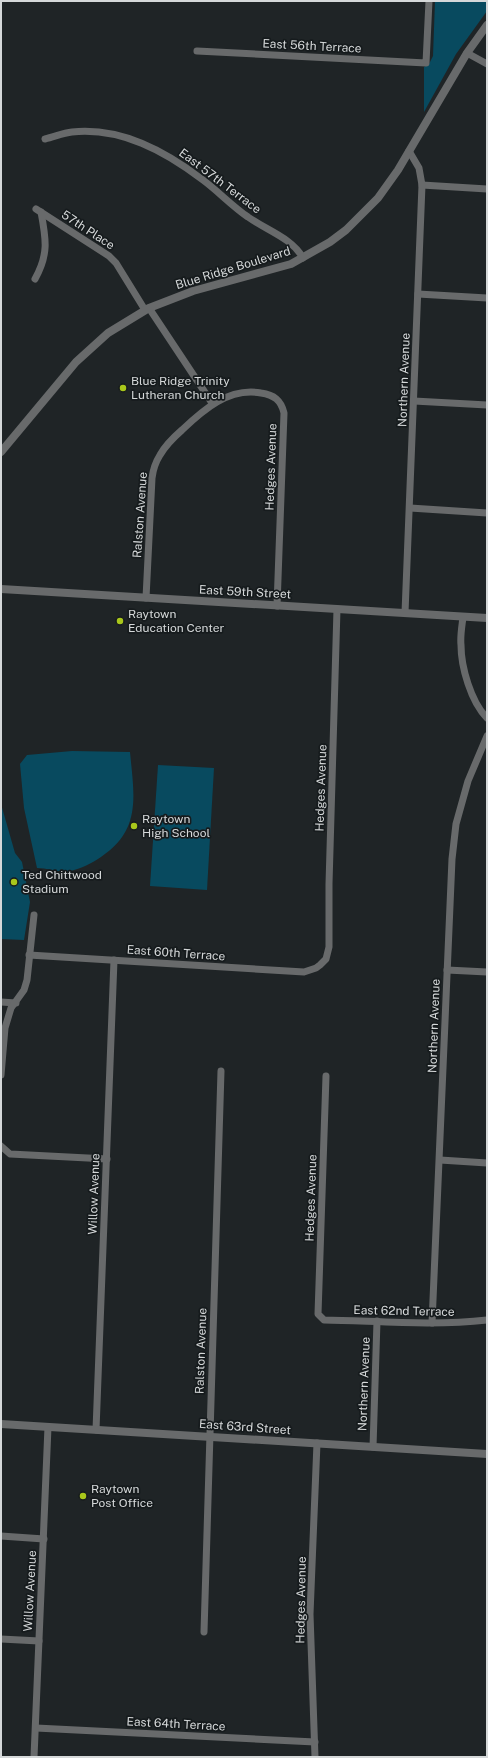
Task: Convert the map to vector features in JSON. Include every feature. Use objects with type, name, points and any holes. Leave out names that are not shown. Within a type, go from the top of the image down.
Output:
[{"type":"street","name":"East 56th Terrace","points":[[197,51],[426,62],[428,1]]},
{"type":"street","name":"Blue Ridge Boulevard","points":[[1,452],[76,362],[108,333],[147,309],[193,291],[291,264],[330,242],[364,213],[378,198],[398,170],[466,53],[487,25]]},
{"type":"street","points":[[466,53],[487,64]]},
{"type":"street","name":"East 57th Terrace","points":[[45,139],[71,132],[102,132],[120,136],[156,149],[203,180],[248,218],[296,247],[303,258]]},
{"type":"street","name":"Northern Avenue","points":[[405,613],[422,184],[419,168],[409,151]]},
{"type":"street","points":[[422,184],[487,189]]},
{"type":"street","name":"57th Place","points":[[35,279],[42,266],[46,251],[45,235],[38,211],[109,256],[116,263],[147,309]]},
{"type":"street","points":[[418,294],[487,298]]},
{"type":"street","points":[[147,309],[212,403]]},
{"type":"street","name":"Hedges Avenue","points":[[212,403],[235,394],[256,392],[272,395],[280,401],[283,407],[277,606]]},
{"type":"street","points":[[414,401],[487,405]]},
{"type":"street","name":"Ralston Avenue","points":[[146,598],[154,464],[160,453],[176,436],[212,403]]},
{"type":"street","points":[[410,508],[487,513]]},
{"type":"street","name":"East 59th Street","points":[[1,589],[487,618]]},
{"type":"street","name":"Hedges Avenue","points":[[320,965],[326,959],[329,947],[329,884],[337,609]]},
{"type":"street","points":[[463,617],[461,646],[465,673],[476,704],[487,718]]},
{"type":"street","name":"Northern Avenue","points":[[432,1323],[452,859],[456,824],[468,781],[487,736]]},
{"type":"street","points":[[1,1075],[5,1028],[11,1008],[24,990],[28,980],[29,955],[34,915]]},
{"type":"street","name":"East 60th Terrace","points":[[29,955],[304,972],[320,965]]},
{"type":"street","name":"Willow Avenue","points":[[96,1430],[114,960]]},
{"type":"street","points":[[447,970],[487,972]]},
{"type":"street","points":[[1,1002],[16,1003]]},
{"type":"street","name":"Ralston Avenue","points":[[204,1632],[210,1437],[209,1427],[221,1071]]},
{"type":"street","name":"Hedges Avenue","points":[[321,1319],[318,1314],[326,1076]]},
{"type":"street","points":[[1,1146],[10,1154],[107,1159]]},
{"type":"street","points":[[440,1160],[487,1163]]},
{"type":"street","name":"East 62nd Terrace","points":[[321,1319],[432,1323],[464,1323],[487,1320]]},
{"type":"street","name":"Northern Avenue","points":[[373,1447],[377,1321]]},
{"type":"street","name":"East 63rd Street","points":[[1,1424],[487,1454]]},
{"type":"street","name":"Willow Avenue","points":[[34,1757],[48,1427]]},
{"type":"street","name":"Hedges Avenue","points":[[315,1757],[310,1614],[317,1443]]},
{"type":"street","points":[[1,1536],[44,1539]]},
{"type":"street","points":[[1,1639],[39,1641]]},
{"type":"street","name":"East 64th Terrace","points":[[36,1728],[315,1742]]},
{"type":"shaded area","points":[[435,1],[487,1],[487,11],[456,54],[424,112],[424,67],[429,64],[433,56]]},
{"type":"shaded area","points":[[72,751],[130,752],[133,797],[129,823],[123,835],[114,846],[101,857],[86,866],[66,871],[37,868],[24,808],[20,764],[27,755]]},
{"type":"shaded area","points":[[158,765],[214,768],[207,890],[150,886]]},
{"type":"shaded area","name":"Ted Chittwood Stadium","points":[[1,804],[15,853],[22,862],[30,902],[24,940],[1,939]]},
{"type":"place","name":"Blue Ridge Trinity Lutheran Church","points":[[123,388]]},
{"type":"place","name":"Raytown Education Center","points":[[120,621]]},
{"type":"place","name":"Raytown High School","points":[[134,826]]},
{"type":"place","name":"Ted Chittwood Stadium","points":[[14,882]]},
{"type":"place","name":"Raytown Post Office","points":[[83,1496]]}]
